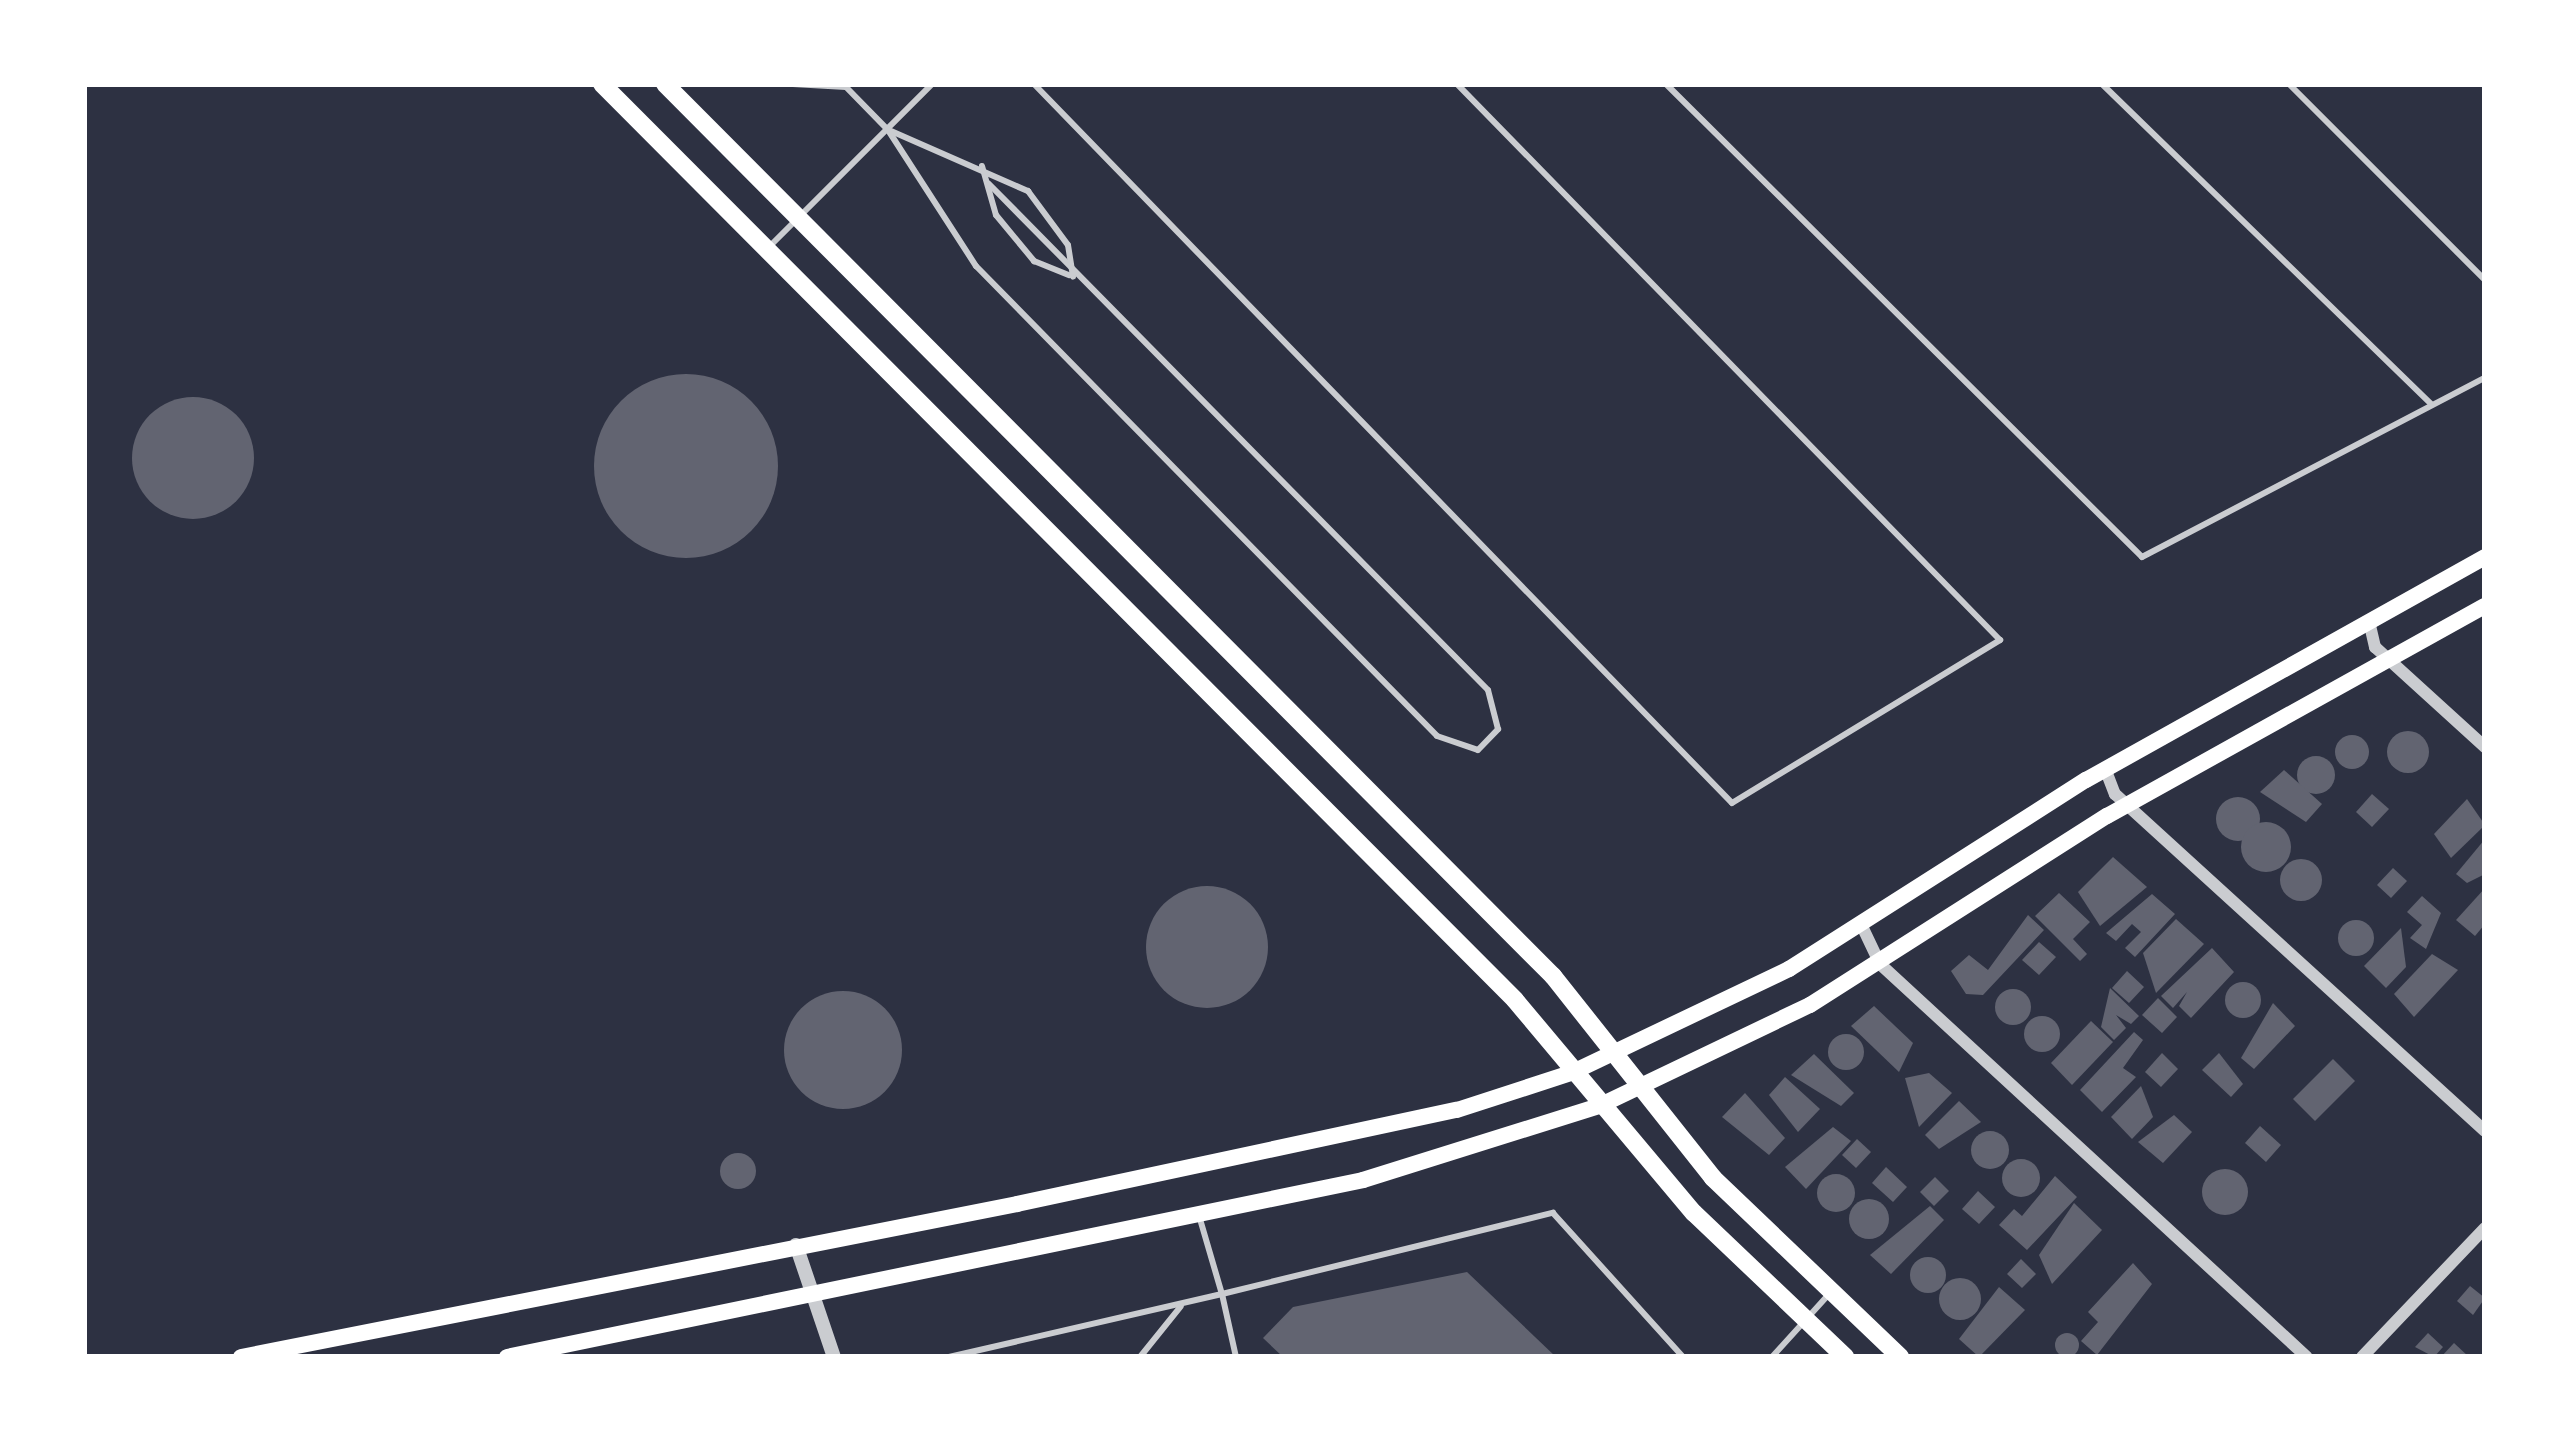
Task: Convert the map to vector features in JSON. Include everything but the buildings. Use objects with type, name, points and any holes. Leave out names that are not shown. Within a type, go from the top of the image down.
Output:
[{"type":"main road","points":[[602,84],[1515,1000],[1599,1106],[1845,1357]]},
{"type":"main road","points":[[665,84],[1553,976],[1713,1178],[1900,1357]]},
{"type":"main road","points":[[241,1357],[1456,1110],[1571,1073],[1615,1057],[1861,924],[2106,771],[2485,557]]},
{"type":"main road","points":[[507,1357],[1199,1215],[1426,1162],[1599,1106],[1641,1089],[1880,964],[2127,805],[2485,606]]},
{"type":"street","points":[[2369,621],[2389,659],[2485,748]]},
{"type":"street","points":[[2106,771],[2127,805],[2485,1131]]},
{"type":"street","points":[[1861,924],[1880,964],[2307,1357]]},
{"type":"street","points":[[2362,1357],[2485,1228]]},
{"type":"street","points":[[796,1245],[834,1357]]},
{"type":"lane","points":[[794,84],[846,87],[888,130],[976,266],[1437,736],[1478,750],[1498,729],[1488,690],[1072,277],[989,184]]},
{"type":"lane","points":[[768,248],[932,84]]},
{"type":"lane","points":[[1034,84],[1732,803],[2000,640],[1457,84]]},
{"type":"lane","points":[[1666,84],[2142,557],[2485,377]]},
{"type":"lane","points":[[2102,84],[2432,405]]},
{"type":"lane","points":[[2289,84],[2485,280]]},
{"type":"lane","points":[[888,130],[981,165],[1028,191],[1068,245],[1072,277]]},
{"type":"lane","points":[[981,165],[996,215],[1034,261],[1072,277]]},
{"type":"lane","points":[[949,1357],[1553,1214],[1683,1357]]},
{"type":"lane","points":[[1199,1215],[1237,1357]]},
{"type":"lane","points":[[1772,1357],[1832,1292]]},
{"type":"lane","points":[[1140,1357],[1183,1303]]}]
